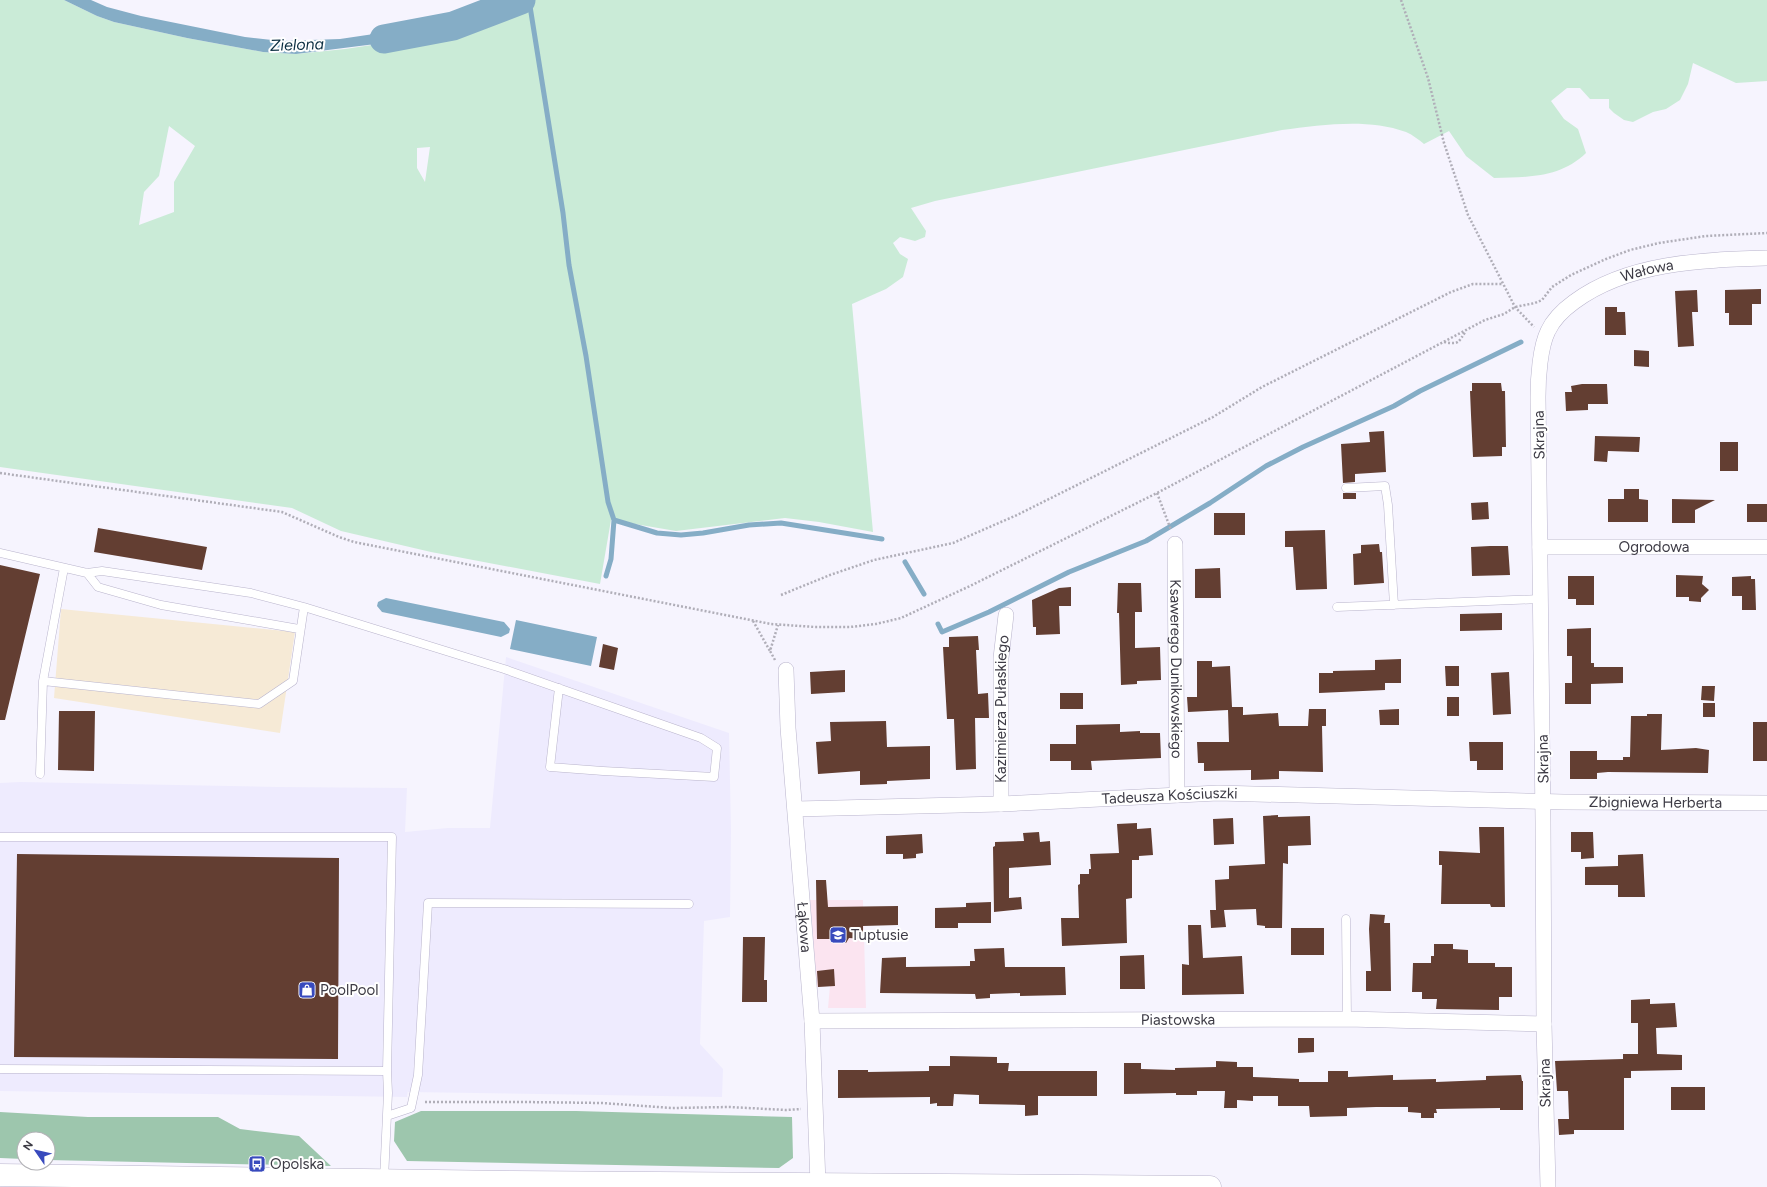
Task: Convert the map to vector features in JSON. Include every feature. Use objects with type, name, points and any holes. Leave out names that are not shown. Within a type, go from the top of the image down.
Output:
[{"type":"main road","points":[[0,1175],[1210,1187]]},
{"type":"street","name":"Wałowa","points":[[1547,332],[1559,313],[1583,295],[1610,281],[1640,272],[1685,263],[1767,258]]},
{"type":"street","name":"Skrajna","points":[[1547,332],[1538,371],[1544,1024],[1548,1187]]},
{"type":"street","name":"Ksawerego Dunikowskiego","points":[[1173,536],[1177,795]]},
{"type":"street","name":"Ogrodowa","points":[[1540,547],[1767,548]]},
{"type":"street","name":"Kazimierza Pułaskiego","points":[[1001,804],[1001,658],[1006,615]]},
{"type":"street","name":"Łąkowa","points":[[786,670],[788,728],[796,809],[812,1021],[818,1184]]},
{"type":"street","name":"Tadeusza Kościuszki","points":[[796,809],[1001,804],[1218,793],[1543,801]]},
{"type":"street","name":"Zbigniewa Herberta","points":[[1543,801],[1767,803]]},
{"type":"street","name":"Piastowska","points":[[812,1021],[1347,1019],[1544,1024]]},
{"type":"lane","points":[[1346,488],[1385,486],[1388,505],[1394,605]]},
{"type":"lane","points":[[0,553],[87,573],[102,571],[251,593],[304,607],[504,669],[559,688],[701,738],[717,748],[714,777],[603,772],[550,767],[559,688]]},
{"type":"lane","points":[[40,774],[43,681],[64,568]]},
{"type":"lane","points":[[87,573],[98,587],[161,605],[299,630]]},
{"type":"lane","points":[[1337,608],[1540,599]]},
{"type":"lane","points":[[43,681],[259,704],[293,681],[299,630],[304,607]]},
{"type":"lane","points":[[0,837],[392,837],[387,1116],[384,1180]]},
{"type":"lane","points":[[387,1116],[411,1108],[418,1075],[428,903],[689,904]]},
{"type":"lane","points":[[1346,919],[1347,1019]]},
{"type":"lane","points":[[0,1070],[387,1070]]},
{"type":"path","points":[[1401,0],[1428,78],[1444,143],[1468,215],[1516,307],[1534,327],[1547,332]]},
{"type":"path","points":[[0,474],[282,512],[354,542],[753,621],[814,628],[850,627],[876,624],[901,618],[970,586],[1157,493],[1467,330],[1516,307],[1542,300],[1552,287],[1571,275],[1606,259],[1630,250],[1659,243],[1706,236],[1767,233]]},
{"type":"path","points":[[781,595],[830,575],[874,560],[953,542],[1010,518],[1213,417],[1262,387],[1451,292],[1473,284],[1503,284]]},
{"type":"path","points":[[1444,342],[1456,344],[1467,330]]},
{"type":"path","points":[[1157,493],[1173,536]]},
{"type":"path","points":[[753,621],[776,662],[786,670]]},
{"type":"path","points":[[770,651],[778,625]]},
{"type":"path","points":[[412,1102],[602,1103],[672,1108],[729,1107],[786,1110],[816,1108]]},
{"type":"shaded area","points":[[61,609],[295,632],[280,733],[54,698]]},
{"type":"shaded area","points":[[506,657],[729,733],[731,830],[730,917],[704,921],[700,1044],[723,1069],[722,1097],[408,1092],[408,1090],[407,1097],[0,1091],[0,783],[20,782],[407,788],[405,832],[448,828],[490,828]]},
{"type":"shaded area","name":"Tuptusie","points":[[810,900],[863,900],[866,1008],[828,1008],[830,986],[817,987]]},
{"type":"green space","points":[[0,0],[64,0],[97,16],[114,22],[187,38],[263,52],[296,54],[345,49],[439,35],[470,26],[530,0],[1767,0],[1767,81],[1736,83],[1693,63],[1688,84],[1680,100],[1666,109],[1653,112],[1633,122],[1624,120],[1614,113],[1609,108],[1609,99],[1590,99],[1580,88],[1567,88],[1551,101],[1564,119],[1578,129],[1586,153],[1576,161],[1554,172],[1531,176],[1494,178],[1466,156],[1449,131],[1424,144],[1409,133],[1391,128],[1376,125],[1344,124],[1282,130],[935,201],[911,208],[926,231],[925,237],[915,241],[900,237],[893,243],[900,254],[908,259],[903,277],[886,289],[852,304],[873,532],[819,522],[785,518],[676,531],[611,520],[600,584],[431,552],[341,531],[292,508],[0,467]],"holes":[[[169,126],[195,146],[174,182],[174,212],[139,225],[144,192],[159,176]],[[430,147],[425,182],[417,168],[417,148]]]},
{"type":"green space","points":[[421,1111],[576,1111],[792,1117],[793,1158],[779,1168],[407,1161],[394,1141],[395,1122]]},
{"type":"green space","points":[[0,1112],[88,1117],[218,1117],[240,1129],[299,1136],[331,1166],[56,1160],[56,1131],[16,1131],[16,1159],[0,1158]]},
{"type":"water","points":[[64,0],[91,0],[107,7],[141,16],[245,37],[281,41],[340,39],[421,27],[423,38],[296,54],[263,52],[187,38],[114,22],[97,16]]},
{"type":"water","points":[[386,598],[504,622],[510,629],[509,633],[501,637],[382,612],[377,606],[378,602]]},
{"type":"water","points":[[516,620],[597,637],[591,666],[510,649]]},
{"type":"building","points":[[1761,289],[1761,304],[1752,304],[1752,325],[1729,325],[1729,313],[1725,313],[1725,290]]},
{"type":"building","points":[[1697,290],[1698,312],[1692,312],[1694,346],[1678,347],[1675,291]]},
{"type":"building","points":[[1605,307],[1617,307],[1617,312],[1625,312],[1626,335],[1605,335]]},
{"type":"building","points":[[1634,350],[1649,351],[1649,367],[1634,366]]},
{"type":"building","points":[[1472,383],[1501,383],[1502,391],[1505,391],[1506,447],[1502,447],[1502,456],[1473,457],[1470,391],[1472,391]]},
{"type":"building","points":[[1582,384],[1607,384],[1608,404],[1588,404],[1588,410],[1566,411],[1565,392],[1572,392],[1571,386]]},
{"type":"building","points":[[1384,431],[1386,472],[1355,474],[1355,482],[1343,483],[1341,444],[1370,442],[1369,432]]},
{"type":"building","points":[[1595,436],[1640,437],[1639,452],[1608,451],[1607,462],[1594,461]]},
{"type":"building","points":[[1720,442],[1738,442],[1738,471],[1720,471]]},
{"type":"building","points":[[1624,489],[1639,489],[1639,499],[1648,500],[1648,522],[1608,522],[1608,499],[1624,499]]},
{"type":"building","points":[[1343,493],[1356,493],[1356,499],[1343,499]]},
{"type":"building","points":[[1672,499],[1715,500],[1695,510],[1695,523],[1672,523]]},
{"type":"building","points":[[1488,502],[1489,519],[1472,520],[1471,503]]},
{"type":"building","points":[[1747,504],[1767,504],[1767,522],[1747,522]]},
{"type":"building","points":[[1214,513],[1245,513],[1245,535],[1214,535]]},
{"type":"building","points":[[98,528],[207,547],[202,570],[94,552]]},
{"type":"building","points":[[1325,530],[1327,589],[1296,590],[1293,547],[1285,547],[1285,531]]},
{"type":"building","points":[[1379,544],[1380,552],[1382,552],[1384,583],[1354,585],[1353,554],[1361,553],[1361,545]]},
{"type":"building","points":[[1508,546],[1510,575],[1472,576],[1471,547]]},
{"type":"building","points":[[0,565],[40,574],[5,720],[0,720]]},
{"type":"building","points":[[1220,568],[1221,598],[1195,598],[1195,569]]},
{"type":"building","points":[[1676,575],[1703,576],[1702,584],[1709,590],[1701,598],[1701,602],[1689,601],[1689,597],[1676,597]]},
{"type":"building","points":[[1568,576],[1594,576],[1594,605],[1576,605],[1576,599],[1568,599]]},
{"type":"building","points":[[1751,576],[1751,579],[1755,579],[1756,610],[1742,610],[1742,596],[1732,596],[1732,577]]},
{"type":"building","points":[[1118,583],[1141,583],[1142,612],[1135,612],[1135,648],[1160,647],[1161,680],[1137,681],[1137,684],[1121,685],[1119,613],[1117,613]]},
{"type":"building","points":[[1071,587],[1071,606],[1059,606],[1060,634],[1036,635],[1036,627],[1033,627],[1032,600],[1059,588]]},
{"type":"building","points":[[1502,613],[1502,630],[1460,631],[1460,614]]},
{"type":"building","points":[[1591,628],[1591,663],[1594,663],[1594,667],[1623,667],[1623,683],[1591,684],[1591,704],[1565,704],[1565,683],[1572,683],[1572,656],[1567,656],[1567,629]]},
{"type":"building","points":[[978,636],[979,650],[976,650],[978,694],[988,693],[989,718],[975,718],[976,769],[956,770],[954,719],[947,719],[943,647],[949,647],[949,637]]},
{"type":"building","points":[[603,644],[618,648],[614,670],[599,667]]},
{"type":"building","points":[[1401,659],[1401,683],[1385,683],[1385,690],[1319,693],[1319,673],[1333,673],[1333,671],[1375,670],[1375,660]]},
{"type":"building","points":[[1197,661],[1212,661],[1212,667],[1230,666],[1232,707],[1243,707],[1243,715],[1278,713],[1279,726],[1308,726],[1309,709],[1326,709],[1326,726],[1322,726],[1323,772],[1279,771],[1279,779],[1251,780],[1251,770],[1204,771],[1204,763],[1198,763],[1197,742],[1229,742],[1228,710],[1188,712],[1187,697],[1197,697]]},
{"type":"building","points":[[1445,666],[1459,666],[1459,686],[1446,686]]},
{"type":"building","points":[[845,670],[845,692],[811,694],[810,672]]},
{"type":"building","points":[[1509,672],[1511,714],[1493,715],[1491,673]]},
{"type":"building","points":[[1702,686],[1715,686],[1714,701],[1701,700]]},
{"type":"building","points":[[1060,693],[1083,693],[1083,709],[1060,709]]},
{"type":"building","points":[[1447,697],[1459,697],[1459,716],[1447,716]]},
{"type":"building","points":[[1703,703],[1715,703],[1715,717],[1703,717]]},
{"type":"building","points":[[1399,709],[1399,725],[1380,725],[1379,710]]},
{"type":"building","points":[[59,711],[95,711],[94,771],[58,770]]},
{"type":"building","points":[[1647,714],[1662,714],[1661,750],[1696,748],[1709,750],[1708,773],[1608,772],[1597,773],[1597,779],[1570,779],[1570,751],[1597,751],[1597,760],[1623,760],[1623,757],[1630,757],[1631,716],[1647,716]]},
{"type":"building","points":[[886,721],[887,747],[930,746],[930,779],[887,781],[887,784],[860,785],[860,771],[818,774],[816,742],[831,741],[830,722]]},
{"type":"building","points":[[1753,722],[1767,722],[1767,761],[1753,761]]},
{"type":"building","points":[[1120,724],[1120,732],[1140,731],[1140,733],[1160,733],[1161,758],[1091,761],[1092,770],[1071,770],[1071,761],[1050,761],[1050,744],[1076,744],[1076,725]]},
{"type":"building","points":[[1469,742],[1503,742],[1503,770],[1477,770],[1477,761],[1470,761]]},
{"type":"building","points":[[1278,815],[1278,817],[1310,816],[1311,845],[1288,846],[1288,864],[1283,863],[1282,928],[1265,928],[1265,926],[1257,925],[1256,909],[1224,910],[1226,927],[1211,928],[1210,910],[1216,910],[1215,880],[1229,879],[1229,866],[1265,864],[1263,816]]},
{"type":"building","points":[[1233,818],[1234,844],[1214,845],[1213,819]]},
{"type":"building","points":[[1137,823],[1137,829],[1151,828],[1153,855],[1139,856],[1139,860],[1132,860],[1132,898],[1126,899],[1127,943],[1062,946],[1061,918],[1079,918],[1078,885],[1080,884],[1080,874],[1089,874],[1089,869],[1091,869],[1090,854],[1119,853],[1117,824]]},
{"type":"building","points":[[1479,827],[1504,827],[1505,907],[1491,907],[1490,904],[1441,904],[1442,865],[1439,865],[1439,851],[1480,853]]},
{"type":"building","points":[[1039,832],[1040,842],[1050,841],[1051,865],[1009,868],[1009,898],[1021,897],[1022,909],[994,912],[993,847],[995,846],[995,842],[1024,841],[1023,833]]},
{"type":"building","points":[[1571,832],[1593,832],[1594,858],[1581,859],[1581,852],[1571,852]]},
{"type":"building","points":[[922,834],[923,853],[916,854],[916,858],[903,859],[903,854],[886,854],[886,836]]},
{"type":"building","points":[[17,854],[339,858],[338,1059],[14,1057]]},
{"type":"building","points":[[1643,854],[1645,897],[1618,897],[1618,885],[1585,885],[1585,867],[1618,866],[1618,855]]},
{"type":"building","points":[[816,880],[826,880],[828,907],[898,906],[898,925],[863,926],[863,939],[849,938],[846,943],[842,939],[817,939]]},
{"type":"building","points":[[991,902],[991,923],[958,923],[958,928],[935,928],[935,908],[966,907],[966,903]]},
{"type":"building","points":[[1370,914],[1385,915],[1384,923],[1390,923],[1391,991],[1366,991],[1366,971],[1371,971],[1369,929]]},
{"type":"building","points":[[1188,925],[1201,925],[1203,958],[1242,956],[1244,994],[1182,995],[1182,964],[1189,965]]},
{"type":"building","points":[[1291,928],[1324,928],[1324,955],[1291,955]]},
{"type":"building","points":[[743,937],[765,937],[764,980],[767,980],[767,1002],[742,1002]]},
{"type":"building","points":[[1434,944],[1453,944],[1453,949],[1468,950],[1468,963],[1495,963],[1495,967],[1512,967],[1512,997],[1499,997],[1499,1010],[1436,1009],[1437,999],[1422,999],[1422,992],[1412,992],[1413,963],[1431,963],[1431,956],[1434,956]]},
{"type":"building","points":[[1004,948],[1005,967],[1065,967],[1066,995],[1020,996],[1020,993],[990,994],[990,998],[976,999],[975,994],[880,993],[882,958],[906,957],[906,967],[970,966],[970,961],[975,961],[974,949]]},
{"type":"building","points":[[1144,955],[1145,989],[1120,989],[1120,956]]},
{"type":"building","points":[[834,969],[835,986],[818,987],[817,971]]},
{"type":"building","points":[[1650,999],[1650,1004],[1675,1003],[1677,1027],[1656,1028],[1657,1054],[1682,1055],[1682,1070],[1631,1071],[1631,1078],[1624,1078],[1624,1130],[1574,1130],[1574,1134],[1559,1135],[1558,1119],[1569,1119],[1568,1091],[1557,1091],[1555,1061],[1623,1059],[1623,1054],[1638,1054],[1638,1023],[1631,1023],[1631,1000]]},
{"type":"building","points":[[1298,1038],[1314,1038],[1314,1052],[1298,1053]]},
{"type":"building","points":[[950,1056],[997,1057],[997,1063],[1009,1063],[1008,1071],[1097,1071],[1097,1096],[1038,1096],[1038,1115],[1025,1116],[1025,1105],[979,1104],[979,1095],[954,1094],[953,1106],[937,1106],[937,1103],[930,1104],[930,1097],[838,1098],[838,1070],[868,1070],[868,1072],[929,1071],[929,1066],[950,1066]]},
{"type":"building","points":[[1216,1061],[1237,1062],[1237,1067],[1253,1067],[1253,1077],[1299,1079],[1299,1082],[1328,1082],[1328,1071],[1348,1071],[1348,1077],[1393,1075],[1393,1080],[1436,1079],[1436,1082],[1486,1080],[1486,1076],[1521,1075],[1523,1081],[1523,1110],[1500,1110],[1500,1108],[1436,1109],[1437,1113],[1434,1113],[1434,1118],[1421,1118],[1421,1113],[1408,1112],[1408,1107],[1376,1107],[1347,1108],[1347,1116],[1310,1117],[1309,1106],[1278,1106],[1278,1096],[1253,1096],[1253,1101],[1237,1100],[1237,1108],[1224,1108],[1225,1091],[1197,1091],[1197,1095],[1176,1095],[1176,1093],[1124,1094],[1124,1063],[1141,1063],[1141,1069],[1175,1070],[1175,1068],[1216,1067]]},
{"type":"building","points":[[1671,1087],[1705,1087],[1705,1110],[1671,1110]]},
{"type":"waterway","name":"Zielona","points":[[384,39],[453,26],[521,0]]},
{"type":"waterway","points":[[529,0],[563,213],[569,265],[586,356],[608,502],[614,520],[611,559],[606,576]]},
{"type":"waterway","points":[[938,624],[942,632],[989,612],[1069,572],[1146,541],[1210,503],[1266,466],[1303,447],[1394,406],[1420,391],[1521,342]]},
{"type":"waterway","points":[[614,520],[657,533],[681,535],[703,533],[749,525],[781,523],[882,539]]},
{"type":"waterway","points":[[905,562],[924,594]]},
{"type":"place","name":"Tuptusie","points":[[838,935]]},
{"type":"place","name":"PoolPool","points":[[307,990]]},
{"type":"place","name":"Opolska","points":[[257,1164]]}]
